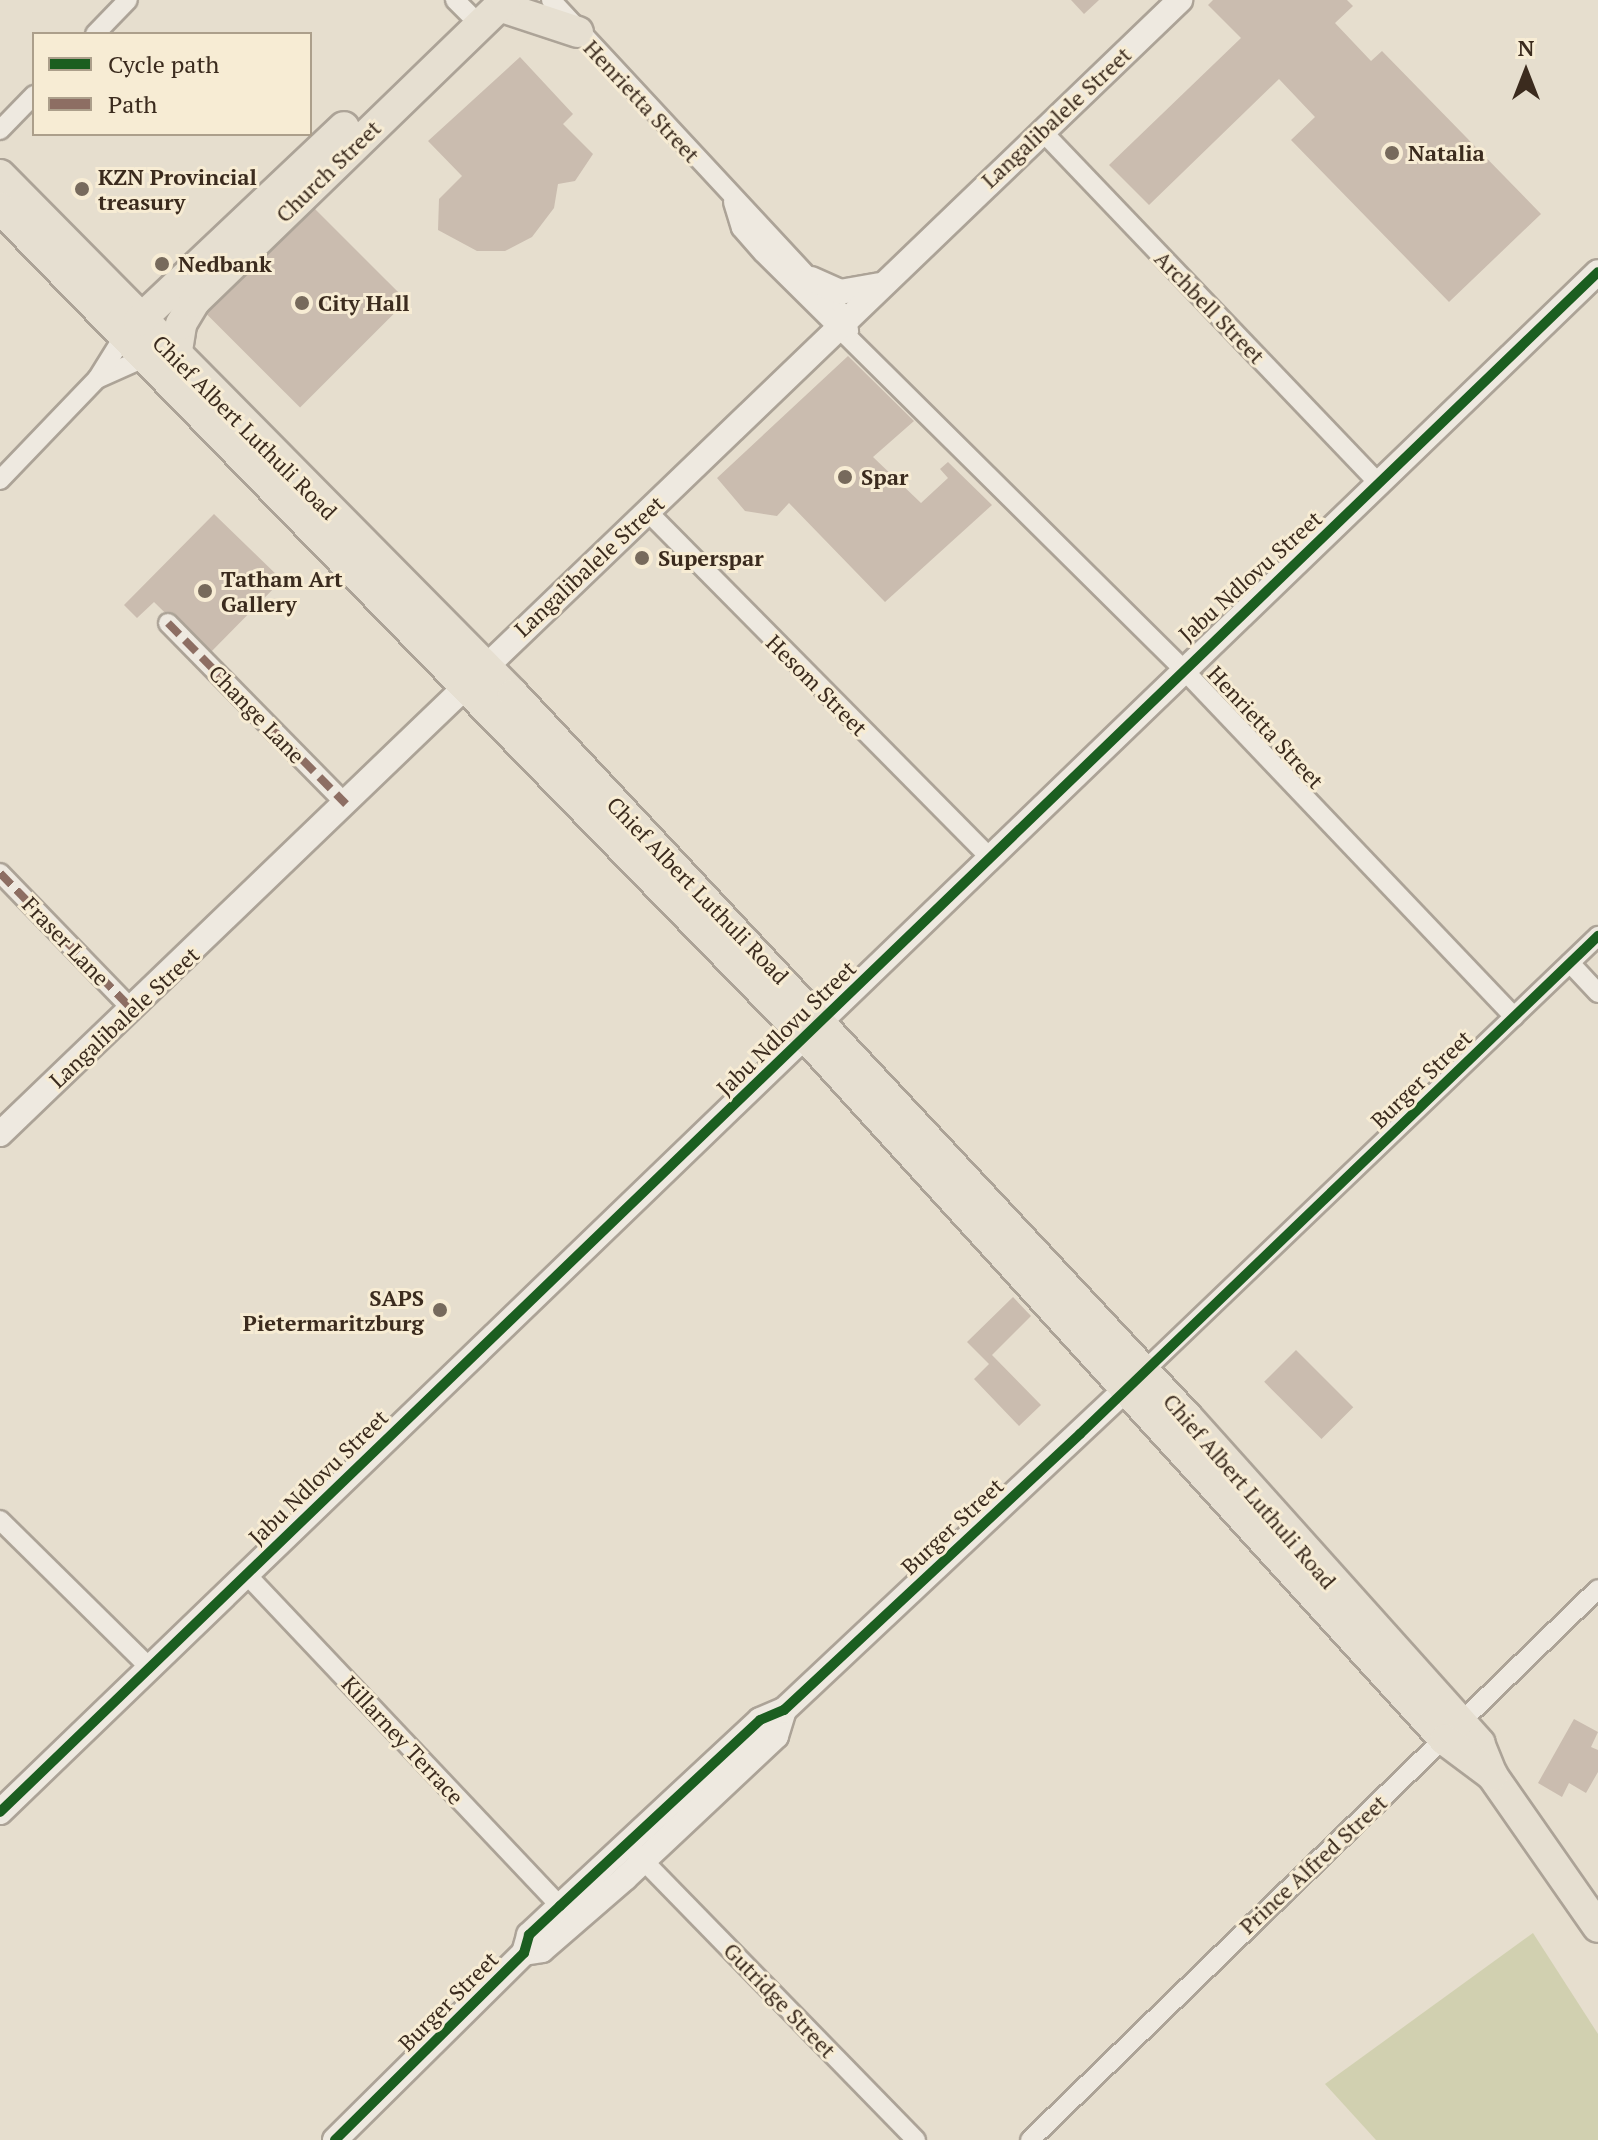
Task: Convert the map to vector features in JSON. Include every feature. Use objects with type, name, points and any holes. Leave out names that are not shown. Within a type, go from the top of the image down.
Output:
[{"type":"main road","points":[[481,7],[578,32]]},
{"type":"main road","name":"Church Street","points":[[134,340],[481,7]]},
{"type":"main road","name":"Church Street","points":[[176,357],[181,324],[194,302],[481,7]]},
{"type":"main road","name":"Chief Albert Luthuli Road","points":[[0,175],[134,340],[176,357],[473,675],[814,1028],[1136,1379],[1492,1775],[1598,1927]]},
{"type":"main road","name":"Chief Albert Luthuli Road","points":[[0,208],[473,675]]},
{"type":"street","points":[[97,32],[128,0]]},
{"type":"street","name":"Henrietta Street","points":[[551,0],[733,202],[811,279],[843,325]]},
{"type":"street","name":"Langalibalele Street","points":[[2,1130],[346,804],[473,675],[843,325],[878,285],[1180,0]]},
{"type":"street","points":[[0,130],[32,97]]},
{"type":"street","name":"Archbell Street","points":[[1041,130],[1379,484]]},
{"type":"street","name":"Henrietta Street","points":[[733,202],[741,228],[843,325],[1181,667],[1514,1017]]},
{"type":"street","name":"Jabu Ndlovu Street","points":[[0,1812],[814,1028],[1181,667],[1379,484],[1598,272]]},
{"type":"street","points":[[811,279],[840,292],[878,285]]},
{"type":"street","name":"Church Street","points":[[0,480],[134,340]]},
{"type":"street","name":"Church Street","points":[[97,379],[134,340]]},
{"type":"street","name":"Hesom Street","points":[[647,511],[989,857]]},
{"type":"street","name":"Change Lane","points":[[168,623],[346,804]]},
{"type":"street","name":"Fraser Lane","points":[[0,873],[131,1008]]},
{"type":"street","name":"Burger Street","points":[[335,2140],[527,1944],[566,1915],[635,1852],[760,1720],[784,1710],[1136,1379],[1598,936]]},
{"type":"street","points":[[1570,963],[1598,993]]},
{"type":"street","points":[[0,1520],[150,1668]]},
{"type":"street","name":"Killarney Terrace","points":[[247,1575],[566,1915]]},
{"type":"street","name":"Prince Alfred Street","points":[[1030,2140],[1598,1589]]},
{"type":"street","name":"Gutridge Street","points":[[635,1852],[916,2140]]},
{"type":"green space","points":[[1533,1933],[1598,2034],[1598,2140],[1376,2140],[1325,2084]]},
{"type":"building","points":[[1071,0],[1099,0],[1084,14]]},
{"type":"building","name":"Natalia","points":[[1213,0],[1347,0],[1353,6],[1335,23],[1371,61],[1382,51],[1541,214],[1449,302],[1291,140],[1315,117],[1279,79],[1149,205],[1109,165],[1241,38],[1208,5]]},
{"type":"building","points":[[520,57],[573,114],[563,124],[593,154],[575,181],[558,184],[554,208],[532,237],[505,251],[477,251],[438,230],[439,199],[462,176],[428,141]]},
{"type":"building","name":"City Hall","points":[[305,199],[407,301],[300,408],[198,306]]},
{"type":"building","points":[[848,356],[914,421],[873,457],[921,503],[948,478],[940,469],[948,462],[992,505],[885,602],[789,503],[777,516],[745,511],[717,478]]},
{"type":"building","name":"Tatham Art Gallery","points":[[214,514],[282,580],[208,655],[154,602],[137,618],[124,605]]},
{"type":"building","points":[[1013,1297],[1031,1316],[992,1355],[1041,1405],[1019,1426],[974,1379],[989,1364],[967,1342]]},
{"type":"building","points":[[1296,1350],[1353,1407],[1321,1439],[1264,1382]]},
{"type":"building","points":[[1574,1719],[1598,1732],[1591,1747],[1598,1750],[1598,1772],[1586,1793],[1569,1783],[1562,1797],[1538,1783]]},
{"type":"marked path","points":[[168,623],[346,804]]},
{"type":"marked path","points":[[0,873],[131,1008]]},
{"type":"cycle path","points":[[0,1812],[1598,272]]},
{"type":"cycle path","points":[[335,2140],[524,1953],[529,1935],[760,1720],[784,1710],[1080,1434],[1598,936]]},
{"type":"place","name":"Natalia","points":[[1392,153]]},
{"type":"place","name":"KZN Provincial treasury","points":[[82,189]]},
{"type":"place","name":"Nedbank","points":[[162,264]]},
{"type":"place","name":"City Hall","points":[[302,303]]},
{"type":"place","name":"Spar","points":[[845,477]]},
{"type":"place","name":"Superspar","points":[[642,558]]},
{"type":"place","name":"Tatham Art Gallery","points":[[205,591]]},
{"type":"place","name":"SAPS Pietermaritzburg","points":[[440,1310]]}]
